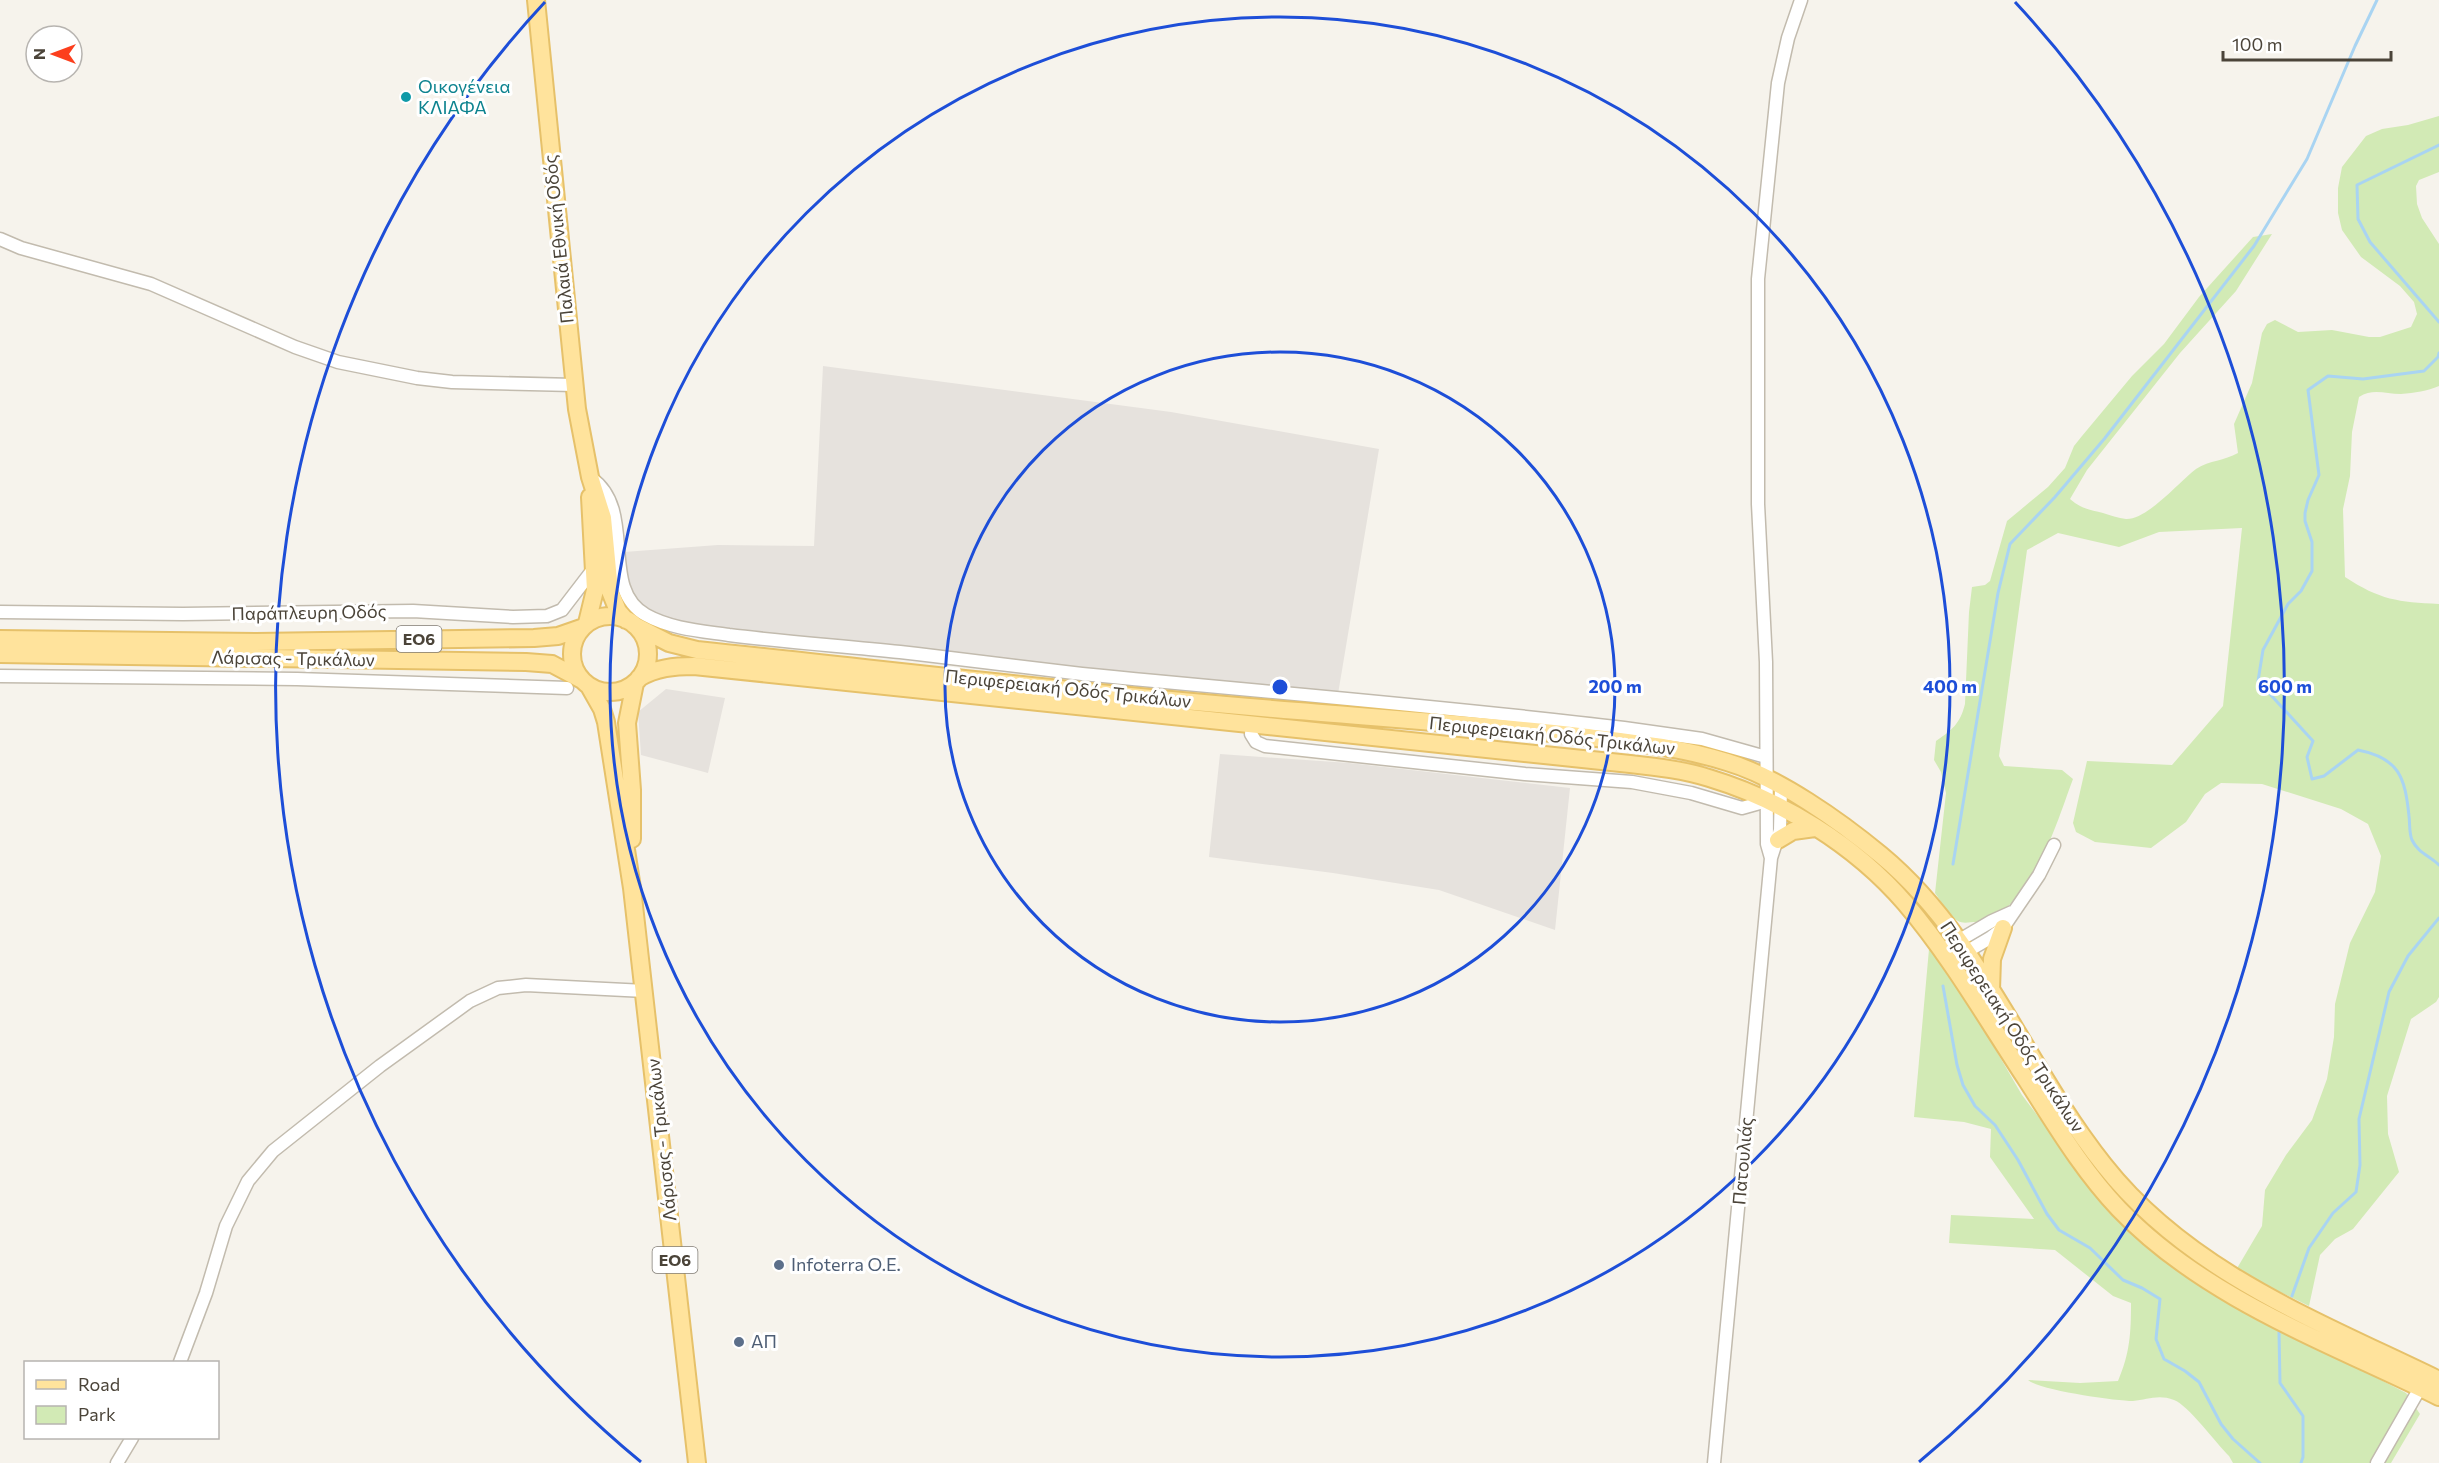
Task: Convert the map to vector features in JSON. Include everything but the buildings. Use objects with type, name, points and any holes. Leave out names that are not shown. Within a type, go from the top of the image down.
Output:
[{"type":"main road","name":"Παλαιά Εθνική Οδός","points":[[536,0],[574,385],[590,477],[603,518],[610,591],[618,611],[630,622]]},
{"type":"main road","name":"Παλαιά Εθνική Οδός","points":[[584,626],[594,599],[595,567],[590,518],[590,477]]},
{"type":"main road","name":"ΕΟ6","points":[[606,616],[630,622],[642,634],[648,656],[645,668],[637,681],[624,690],[612,692],[579,685],[572,660],[575,638],[584,626],[606,616]]},
{"type":"main road","name":"Περιφερειακή Οδός Τρικάλων","points":[[630,622],[669,643],[697,650],[898,671],[1029,677],[1077,691],[1112,695],[1545,732],[1674,747],[1734,764],[1774,783],[1836,820],[1884,857],[1918,891],[1961,946],[2100,1160],[2130,1195],[2162,1226],[2200,1256],[2255,1290],[2439,1380]]},
{"type":"main road","name":"Λάρισας - Τρικάλων","points":[[0,639],[265,642],[534,638],[568,634],[584,626]]},
{"type":"main road","name":"Λάρισας - Τρικάλων","points":[[0,654],[552,664],[579,685],[602,709],[632,888],[645,991],[697,1463]]},
{"type":"main road","name":"Περιφερειακή Οδός Τρικάλων","points":[[637,681],[650,672],[663,668],[694,666],[1252,723],[1680,771],[1709,778],[1774,805],[1815,828],[1850,852],[1891,888],[1945,957],[2069,1147],[2101,1188],[2136,1226],[2194,1270],[2248,1304],[2439,1397]]},
{"type":"main road","name":"Λάρισας - Τρικάλων","points":[[632,888],[632,790],[627,723],[637,681]]},
{"type":"main road","points":[[1778,840],[1793,831],[1815,828]]},
{"type":"main road","points":[[1991,991],[1992,959],[2003,928]]},
{"type":"street","points":[[1774,805],[1774,783],[1767,757],[1766,662],[1758,504],[1758,272],[1778,83],[1788,38],[1801,0]]},
{"type":"street","points":[[0,239],[21,248],[151,284],[294,347],[338,362],[417,378],[452,382],[574,385]]},
{"type":"street","points":[[590,477],[607,494],[615,516],[625,592],[634,606],[646,615],[682,628],[797,643],[900,652],[1029,677],[1079,673],[1657,732],[1702,739],[1767,757]]},
{"type":"street","name":"Παράπλευρη Οδός","points":[[0,612],[183,614],[412,611],[513,617],[547,616],[562,610],[595,567]]},
{"type":"street","points":[[898,671],[900,652]]},
{"type":"street","points":[[1077,691],[1079,673]]},
{"type":"street","points":[[0,676],[579,685]]},
{"type":"street","points":[[1112,695],[1113,677]]},
{"type":"street","points":[[1215,704],[1216,687]]},
{"type":"street","name":"Πατουλιάς","points":[[1714,1463],[1771,858],[1778,840],[1774,805]]},
{"type":"street","name":"Πατουλιάς","points":[[1771,858],[1767,844],[1774,805]]},
{"type":"street","points":[[1961,946],[2003,928],[2039,875],[2054,845]]},
{"type":"street","points":[[1945,957],[2012,912]]},
{"type":"street","points":[[180,1361],[196,1322],[232,1211],[255,1172],[286,1138],[412,1042],[470,1001],[490,991],[526,984],[645,991]]},
{"type":"street","points":[[2377,1463],[2420,1388]]},
{"type":"street","points":[[117,1463],[131,1439]]},
{"type":"shaded area","points":[[823,366],[1171,412],[1379,449],[1338,694],[841,643],[685,624],[649,613],[626,590],[624,552],[718,545],[814,546]]},
{"type":"shaded area","points":[[666,689],[725,698],[708,773],[641,755],[638,712]]},
{"type":"shaded area","points":[[1220,754],[1349,763],[1570,788],[1555,930],[1439,890],[1209,857]]},
{"type":"green space","points":[[2439,116],[2439,172],[2419,180],[2416,186],[2417,204],[2422,218],[2439,244],[2439,386],[2411,393],[2374,392],[2359,397],[2352,432],[2350,476],[2343,509],[2345,577],[2379,595],[2412,602],[2439,604],[2439,997],[2436,1002],[2411,1019],[2387,1096],[2388,1134],[2399,1172],[2353,1229],[2335,1239],[2320,1255],[2309,1306],[2236,1270],[2262,1226],[2265,1190],[2286,1155],[2312,1120],[2327,1079],[2334,1037],[2335,1004],[2350,943],[2375,892],[2381,856],[2368,824],[2341,809],[2262,784],[2221,783],[2205,794],[2186,822],[2151,848],[2095,842],[2076,832],[2073,823],[2087,761],[2172,765],[2223,706],[2242,528],[2159,532],[2119,547],[2058,533],[2027,550],[1999,756],[2004,766],[2062,770],[2073,779],[2049,842],[2026,885],[2012,903],[1995,915],[1976,922],[1962,922],[1954,919],[1935,893],[1946,793],[1941,772],[1934,760],[1936,741],[1955,726],[1963,711],[1972,587],[1985,585],[1990,581],[2007,521],[2048,487],[2065,468],[2074,446],[2082,436],[2132,376],[2164,344],[2199,297],[2253,237],[2272,234],[2236,291],[2180,353],[2087,470],[2070,499],[2074,502],[2085,508],[2117,517],[2134,518],[2153,507],[2196,469],[2238,453],[2234,424],[2252,383],[2262,333],[2267,324],[2275,320],[2298,332],[2332,330],[2369,337],[2380,337],[2411,327],[2417,314],[2414,302],[2400,286],[2361,257],[2342,230],[2338,213],[2338,188],[2342,167],[2366,136],[2382,129],[2408,125]]},
{"type":"green space","points":[[1929,949],[1955,980],[2022,1095],[2096,1193],[2188,1277],[2239,1310],[2306,1341],[2406,1393],[2420,1414],[2391,1463],[2233,1463],[2194,1416],[2174,1400],[2158,1397],[2133,1401],[2095,1397],[2047,1388],[2028,1380],[2080,1383],[2118,1381],[2129,1343],[2131,1303],[2113,1296],[2055,1250],[1949,1243],[1951,1215],[2034,1219],[1990,1157],[1991,1129],[1964,1122],[1914,1117]]},
{"type":"waterway","points":[[1953,864],[1998,593],[2010,544],[2055,497],[2105,438],[2254,246],[2307,159],[2377,0]]},
{"type":"waterway","points":[[2439,145],[2357,185],[2358,219],[2370,242],[2439,322]]},
{"type":"waterway","points":[[2439,353],[2424,371],[2363,379],[2328,376],[2308,390],[2319,475],[2305,513],[2305,521],[2312,542],[2312,571],[2301,591],[2288,604],[2263,650],[2258,681],[2313,741],[2307,757],[2312,779],[2324,776],[2358,750],[2383,758],[2391,764],[2402,780],[2405,790],[2412,840],[2421,851],[2439,865]]},
{"type":"waterway","points":[[2292,1296],[2309,1248],[2333,1213],[2356,1192],[2360,1165],[2359,1119],[2389,992],[2408,956],[2439,918]]},
{"type":"waterway","points":[[1943,986],[1957,1065],[1963,1085],[1975,1106],[1995,1125],[2018,1160],[2047,1214],[2059,1230],[2090,1248],[2123,1280],[2160,1299],[2156,1339],[2164,1359],[2199,1382],[2221,1424],[2233,1439],[2260,1463]]},
{"type":"waterway","points":[[2279,1332],[2280,1383],[2303,1416],[2301,1463]]},
{"type":"place","name":"Οικογένεια ΚΛΙΑΦΑ","points":[[406,97]]},
{"type":"place","name":"Infoterra Ο.Ε.","points":[[779,1265]]},
{"type":"place","name":"ΑΠ","points":[[739,1342]]}]
